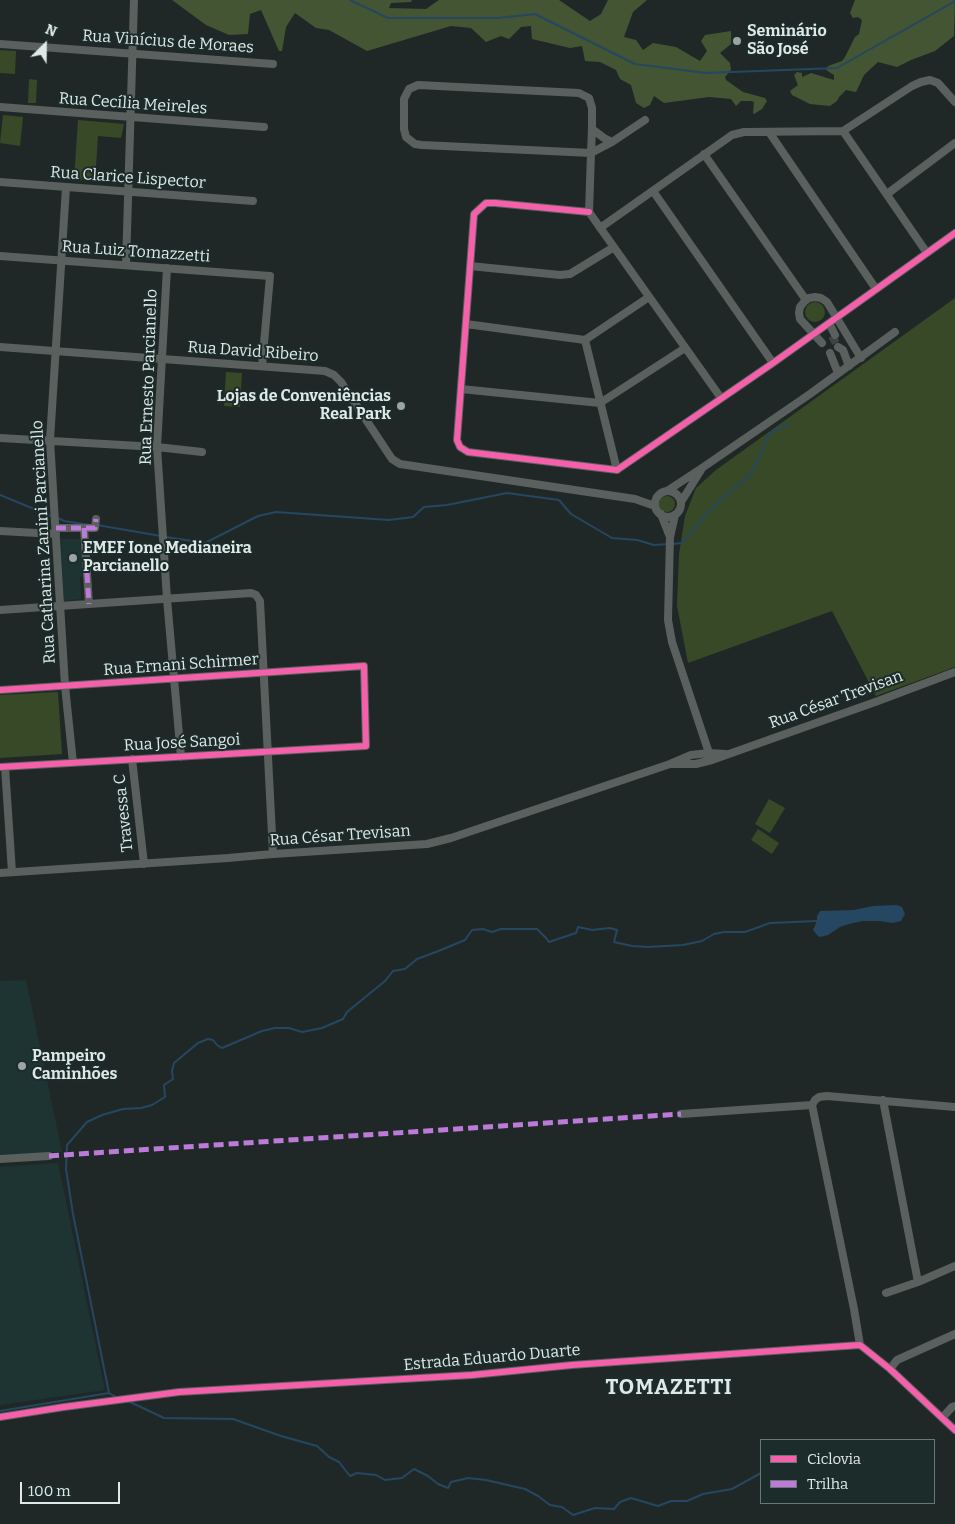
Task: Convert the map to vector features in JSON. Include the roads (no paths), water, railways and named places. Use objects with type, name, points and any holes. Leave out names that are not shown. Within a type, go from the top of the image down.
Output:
[{"type":"street","points":[[126,265],[134,0]]},
{"type":"street","name":"Rua Vinícius de Moraes","points":[[0,44],[273,64]]},
{"type":"street","points":[[600,228],[732,135],[744,132],[844,131],[921,82],[930,80],[938,83],[955,102]]},
{"type":"street","points":[[645,120],[612,142],[591,153],[415,144],[406,136],[404,130],[404,99],[409,89],[418,85],[579,93],[585,95],[591,103],[592,129],[591,153],[589,212],[721,398]]},
{"type":"street","name":"Rua Cecília Meireles","points":[[0,107],[264,128]]},
{"type":"street","points":[[592,129],[612,142]]},
{"type":"street","points":[[844,131],[927,253]]},
{"type":"street","points":[[769,132],[876,289]]},
{"type":"street","points":[[887,194],[955,143]]},
{"type":"street","points":[[704,154],[806,300]]},
{"type":"street","name":"Rua Clarice Lispector","points":[[0,182],[253,201]]},
{"type":"street","name":"Rua Catharina Zanini Parcianello","points":[[66,187],[50,440],[65,686],[73,763]]},
{"type":"street","points":[[653,191],[773,363]]},
{"type":"street","points":[[589,212],[486,203],[474,214],[457,440],[460,447],[468,452],[617,470],[773,363],[955,233]]},
{"type":"street","points":[[470,266],[560,275],[570,274],[614,247]]},
{"type":"street","name":"Rua Luiz Tomazzetti","points":[[0,256],[270,276],[262,366]]},
{"type":"street","name":"Rua Ernesto Parcianello","points":[[167,268],[157,447],[166,599],[181,756]]},
{"type":"street","points":[[466,324],[585,340],[649,297]]},
{"type":"street","points":[[822,343],[800,318],[799,313],[800,307],[806,300],[815,297],[827,302],[861,358]]},
{"type":"street","points":[[827,324],[833,336]]},
{"type":"street","points":[[675,515],[666,516],[657,511],[655,506],[658,496],[702,468],[861,358],[895,332]]},
{"type":"street","points":[[585,340],[617,470]]},
{"type":"street","name":"Rua David Ribeiro","points":[[0,347],[325,371],[334,375],[340,382],[392,459],[400,464],[635,499],[655,506]]},
{"type":"street","points":[[840,347],[849,366]]},
{"type":"street","points":[[461,389],[600,403],[685,348]]},
{"type":"street","points":[[830,353],[838,373]]},
{"type":"street","points":[[0,438],[157,447],[202,452]]},
{"type":"street","points":[[702,468],[681,502],[681,507],[675,515],[670,537],[668,620],[672,642],[710,756]]},
{"type":"street","points":[[667,491],[677,494],[681,502]]},
{"type":"street","name":"Rua David Ribeiro","points":[[635,499],[658,496]]},
{"type":"street","points":[[661,514],[670,537]]},
{"type":"street","points":[[0,531],[56,531],[95,528],[96,519]]},
{"type":"street","points":[[84,528],[89,604]]},
{"type":"street","points":[[0,610],[251,593],[256,595],[260,601],[274,854]]},
{"type":"street","name":"Rua Ernani Schirmer","points":[[0,690],[364,666],[366,746]]},
{"type":"street","name":"Rua César Trevisan","points":[[0,873],[427,844],[444,840],[670,764],[694,754],[710,756],[726,754],[955,672]]},
{"type":"street","name":"Rua José Sangoi","points":[[2,767],[366,746]]},
{"type":"street","name":"Travessa C","points":[[132,759],[144,864]]},
{"type":"street","points":[[2,767],[12,872]]},
{"type":"street","points":[[955,1107],[827,1096],[819,1097],[814,1100],[812,1105],[860,1345],[890,1369],[955,1430]]},
{"type":"street","points":[[883,1100],[918,1282]]},
{"type":"street","points":[[681,1114],[812,1105]]},
{"type":"street","points":[[0,1159],[49,1156]]},
{"type":"street","points":[[886,1293],[955,1266]]},
{"type":"street","points":[[890,1369],[897,1360],[955,1334]]},
{"type":"street","name":"Estrada Eduardo Duarte","points":[[0,1417],[179,1392],[472,1375],[572,1365],[860,1345]]},
{"type":"street","points":[[942,1418],[955,1406]]},
{"type":"water","points":[[897,905],[902,907],[905,914],[901,921],[892,923],[863,921],[840,927],[828,935],[820,937],[813,930],[820,911],[854,910],[873,906]]},
{"type":"waterway","points":[[350,0],[388,18],[498,18],[535,14],[635,64],[706,73],[837,68],[955,1]]},
{"type":"waterway","points":[[673,544],[682,543],[713,507],[752,473],[769,434],[788,424]]},
{"type":"waterway","points":[[166,537],[205,543],[258,516],[276,512],[389,520],[413,517],[424,507],[447,505],[507,493],[559,500],[571,514],[612,538],[637,540],[654,545],[669,544]]},
{"type":"waterway","points":[[0,495],[51,516]]},
{"type":"waterway","points":[[58,518],[64,521],[90,525]]},
{"type":"waterway","points":[[97,525],[161,536]]},
{"type":"waterway","points":[[109,1393],[73,1214],[66,1169],[67,1145],[87,1122],[123,1109],[152,1105],[165,1097],[164,1085],[173,1079],[174,1063],[198,1043],[208,1039],[213,1040],[222,1048],[262,1031],[275,1028],[289,1028],[302,1032],[322,1028],[343,1019],[347,1012],[385,981],[393,971],[405,969],[417,959],[465,940],[472,930],[483,929],[492,932],[501,929],[537,929],[549,942],[576,933],[578,927],[592,930],[610,928],[617,930],[614,942],[648,947],[683,945],[702,941],[714,934],[745,932],[770,923],[817,921]]},
{"type":"waterway","points":[[0,1411],[109,1393],[116,1397]]},
{"type":"waterway","points":[[128,1401],[164,1418],[233,1419],[317,1446],[329,1457],[339,1462],[350,1476],[357,1473],[376,1475],[385,1480],[402,1478],[414,1469],[448,1488],[451,1482],[468,1478],[486,1480],[525,1489],[550,1505],[562,1507],[573,1515],[595,1508],[614,1509],[620,1502],[631,1498],[658,1506],[671,1501],[687,1501],[703,1494],[732,1489],[760,1474]]},
{"type":"tunnel","points":[[832,336],[838,347]]},
{"type":"place","name":"Seminário São José","points":[[737,41]]},
{"type":"place","name":"Lojas de Conveniências Real Park","points":[[401,406]]},
{"type":"place","name":"EMEF Ione Medianeira Parcianello","points":[[73,558]]},
{"type":"place","name":"Pampeiro Caminhões","points":[[22,1066]]},
{"type":"district","name":"TOMAZETTI","points":[[669,1388]]}]
